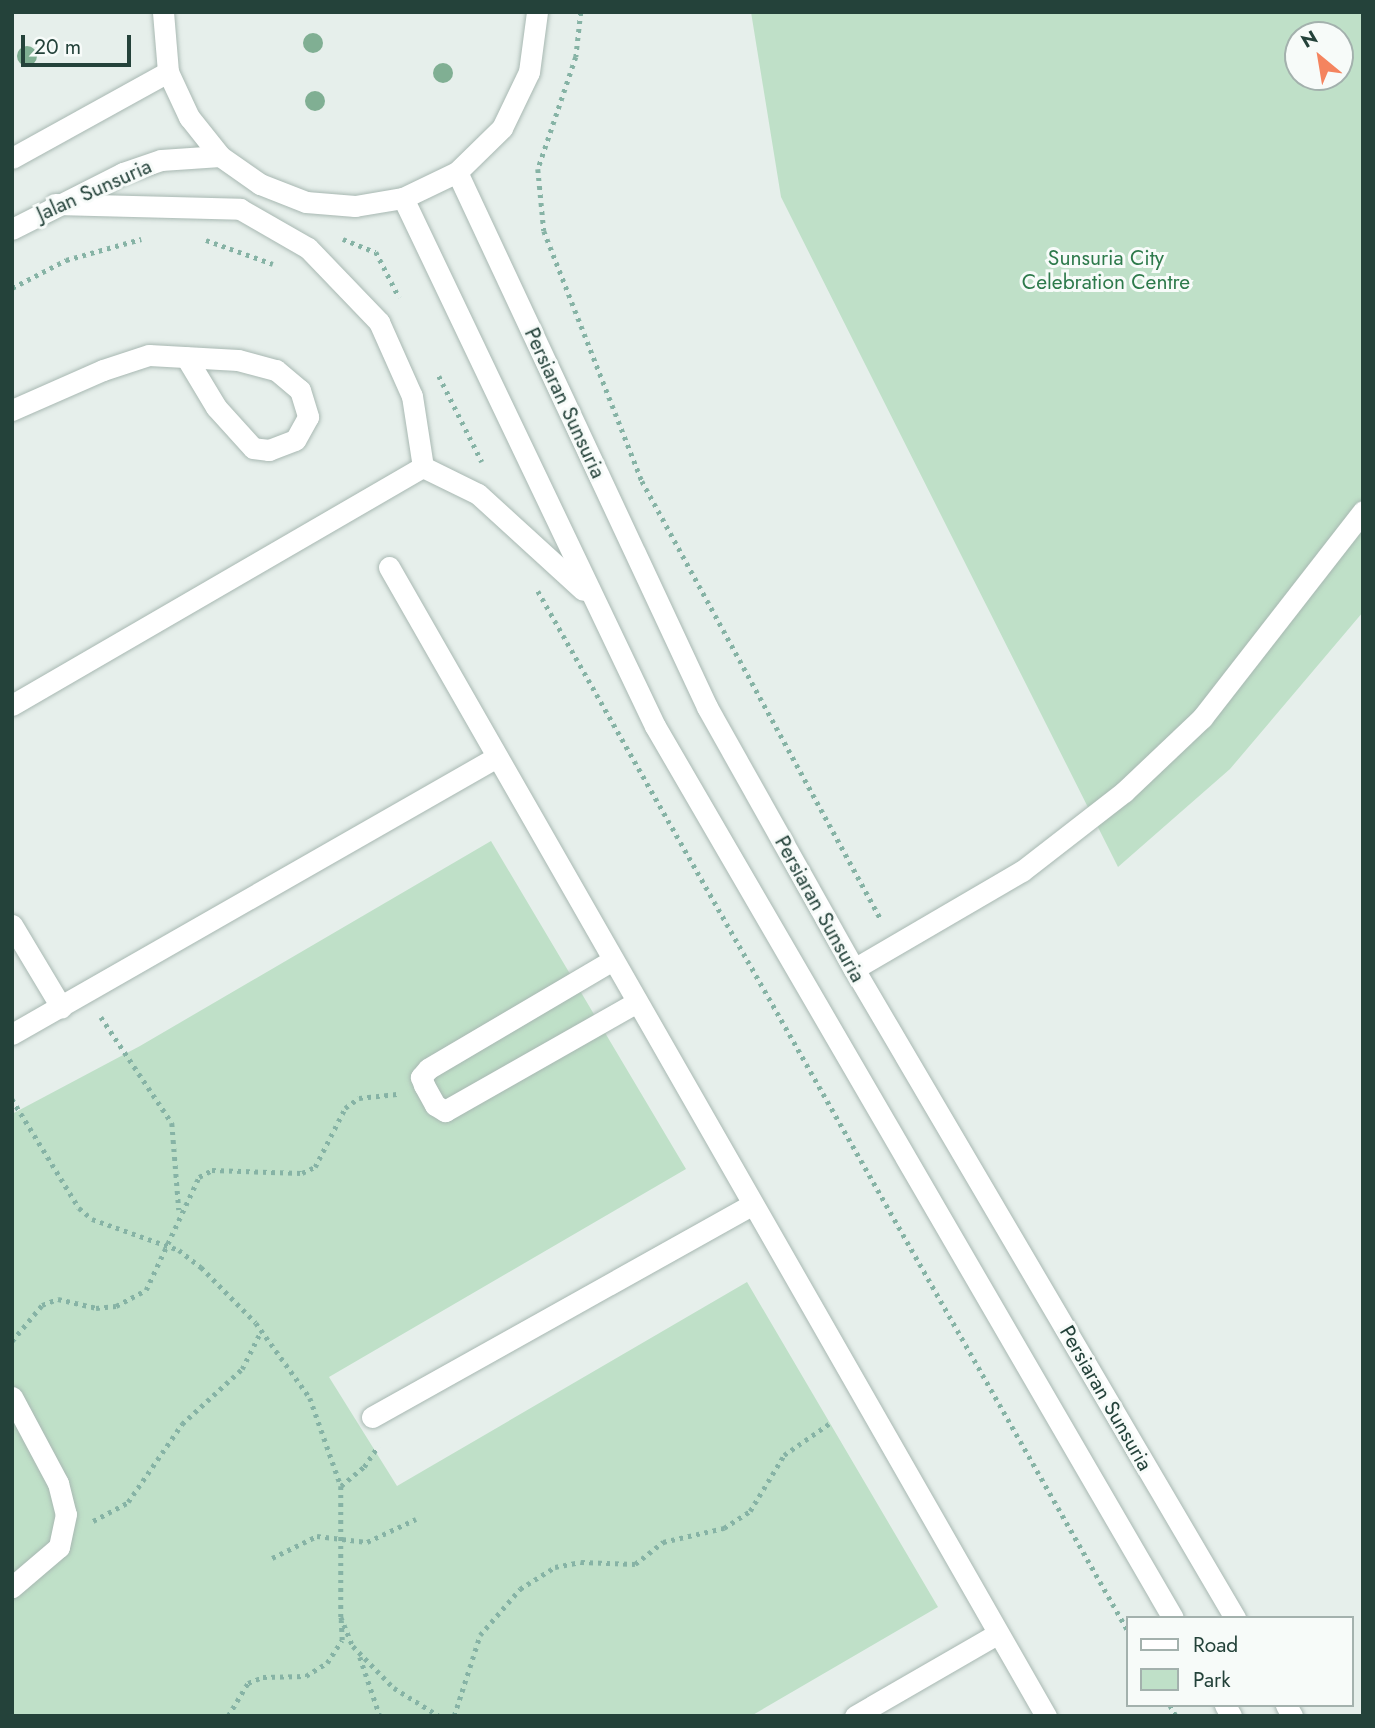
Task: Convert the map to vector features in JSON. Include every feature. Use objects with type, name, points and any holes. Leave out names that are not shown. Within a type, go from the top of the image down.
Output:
[{"type":"street","points":[[163,12],[168,72],[189,117],[220,156],[260,184],[306,202],[355,206],[403,198],[457,172],[502,128],[530,72],[537,12]]},
{"type":"street","points":[[12,158],[168,72]]},
{"type":"street","name":"Jalan Sunsuria","points":[[12,229],[55,204],[161,160],[220,156]]},
{"type":"street","name":"Persiaran Sunsuria","points":[[457,172],[707,707],[854,969],[1234,1616]]},
{"type":"street","points":[[403,198],[654,726],[1172,1616]]},
{"type":"street","points":[[55,204],[240,209],[308,248],[379,322],[412,396],[423,467]]},
{"type":"street","points":[[12,410],[103,370],[149,355],[186,357],[238,360],[276,370],[300,390],[308,416],[295,440],[269,450],[253,448],[216,407],[186,357]]},
{"type":"street","points":[[423,467],[478,494],[593,599]]},
{"type":"street","points":[[12,705],[423,467]]},
{"type":"street","points":[[854,969],[1022,871],[1124,792],[1202,718],[1363,511]]},
{"type":"street","points":[[390,567],[495,758],[1046,1716]]},
{"type":"street","points":[[13,1031],[86,993],[495,758]]},
{"type":"street","points":[[12,925],[61,1007]]},
{"type":"street","points":[[611,961],[428,1069],[421,1077],[435,1105],[445,1111],[635,1003]]},
{"type":"street","points":[[372,1417],[751,1205]]},
{"type":"street","points":[[12,1397],[58,1483],[64,1523],[58,1547],[12,1587]]},
{"type":"street","points":[[855,1716],[997,1634]]},
{"type":"path","points":[[580,12],[576,57],[538,169],[544,231],[642,481],[895,945]]},
{"type":"path","points":[[202,238],[275,265]]},
{"type":"path","points":[[12,288],[66,260],[148,239]]},
{"type":"path","points":[[531,578],[1126,1627]]},
{"type":"path","points":[[86,993],[172,1123],[179,1213]]},
{"type":"path","points":[[12,1341],[42,1305],[58,1299],[96,1308],[136,1298],[146,1290],[168,1247],[179,1213],[199,1177],[212,1170],[302,1172],[315,1167],[345,1108],[359,1098],[424,1085]]},
{"type":"path","points":[[12,1099],[79,1208],[92,1219],[168,1247],[225,1287],[310,1398],[341,1486],[342,1640],[327,1663],[306,1676],[263,1677],[248,1683],[228,1716]]},
{"type":"path","points":[[64,1523],[93,1521],[128,1502],[182,1424],[242,1369],[261,1331]]},
{"type":"path","points":[[341,1486],[364,1467],[381,1442],[372,1417]]},
{"type":"path","points":[[454,1716],[481,1635],[520,1589],[555,1567],[581,1562],[635,1564],[663,1542],[724,1528],[750,1511],[784,1455],[830,1423]]},
{"type":"path","points":[[272,1558],[317,1536],[343,1537],[367,1542],[382,1538],[415,1519]]},
{"type":"path","points":[[341,1617],[358,1653],[380,1716]]},
{"type":"path","points":[[358,1653],[394,1688],[439,1716]]},
{"type":"green space","name":"Sunsuria City Celebration Centre","points":[[751,12],[1363,12],[1363,612],[1230,769],[1118,867],[781,197]]},
{"type":"green space","points":[[491,841],[686,1169],[329,1377],[397,1486],[747,1282],[938,1607],[751,1716],[12,1716],[12,1114],[140,1046]]}]
